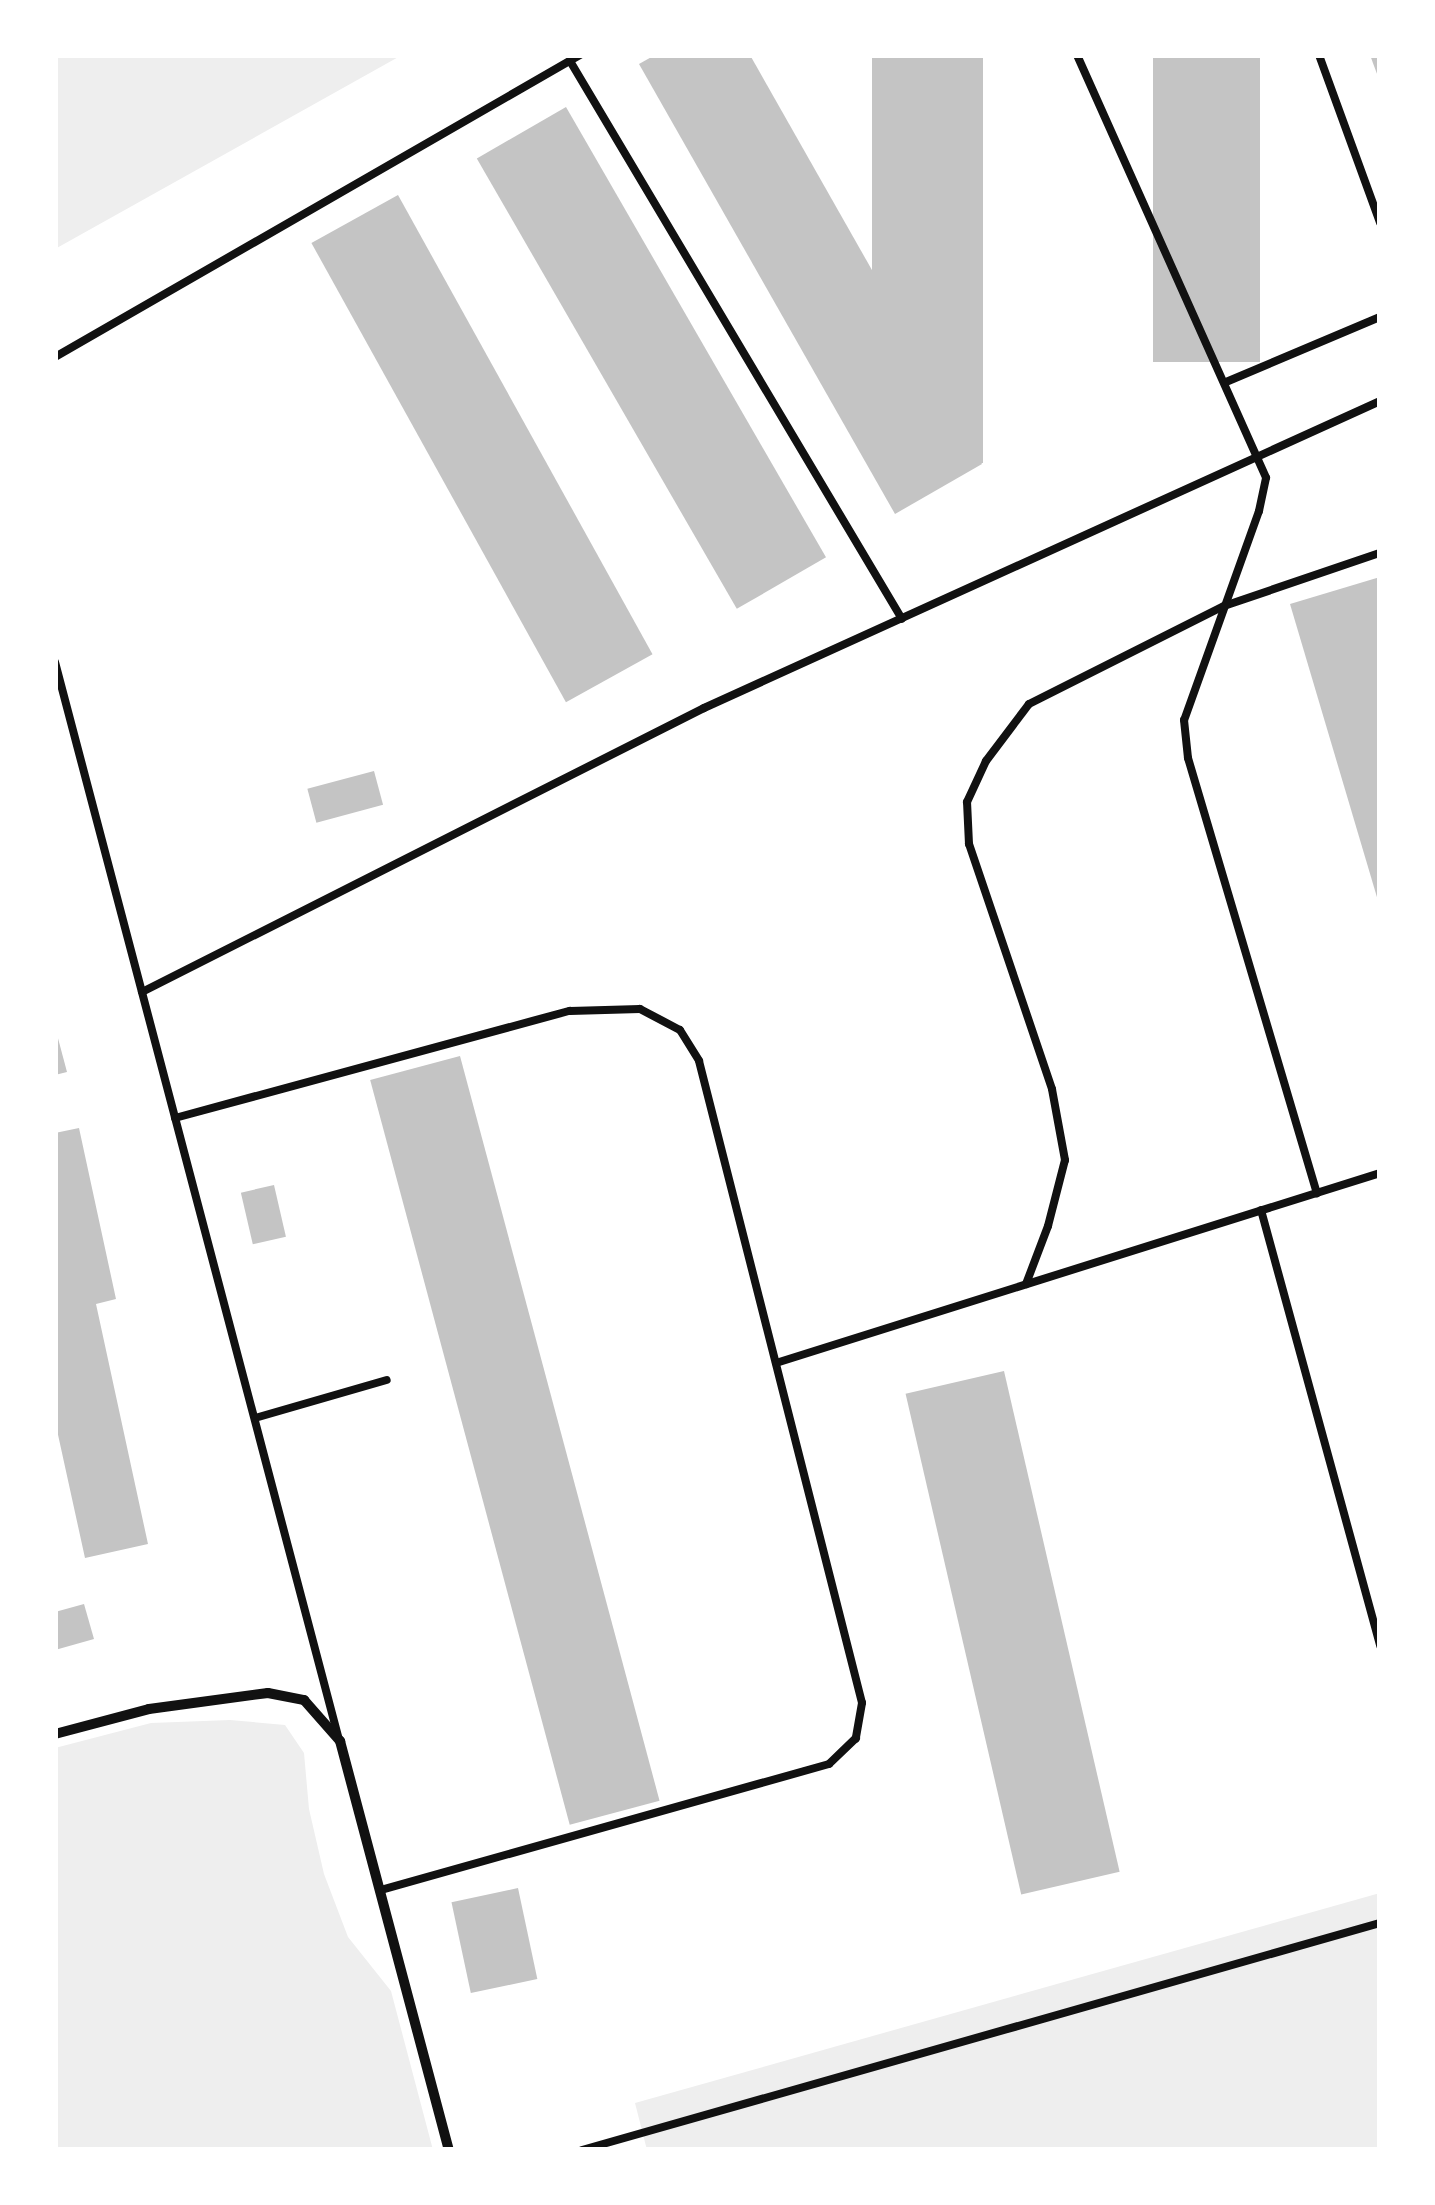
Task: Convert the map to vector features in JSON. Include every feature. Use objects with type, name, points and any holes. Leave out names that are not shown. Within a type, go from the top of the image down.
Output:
[{"type":"street","points":[[55,1734],[149,1710],[268,1693],[304,1700],[340,1740],[449,2150]]},
{"type":"lane","points":[[55,357],[580,55]]},
{"type":"lane","points":[[1077,55],[1266,478],[1259,511],[1184,720],[1188,758],[1317,1192]]},
{"type":"lane","points":[[1319,55],[1380,223]]},
{"type":"lane","points":[[570,61],[902,618]]},
{"type":"lane","points":[[1226,382],[1380,317]]},
{"type":"lane","points":[[142,992],[704,708],[1380,401]]},
{"type":"lane","points":[[1026,1284],[1048,1226],[1065,1160],[1052,1089],[968,844],[967,802],[986,761],[1029,704],[1224,606],[1380,554]]},
{"type":"lane","points":[[55,662],[340,1740]]},
{"type":"lane","points":[[176,1118],[570,1011],[640,1009],[680,1030],[699,1061],[862,1703],[856,1738],[829,1764],[380,1890]]},
{"type":"lane","points":[[776,1362],[1380,1173]]},
{"type":"lane","points":[[1261,1210],[1380,1646]]},
{"type":"lane","points":[[255,1418],[386,1380]]},
{"type":"lane","points":[[582,2150],[1380,1923]]},
{"type":"lane","points":[[623,2138],[626,2150]]},
{"type":"shaded area","points":[[55,55],[402,55],[55,249]]},
{"type":"shaded area","points":[[230,1720],[285,1725],[304,1753],[309,1809],[324,1874],[348,1937],[391,1991],[433,2150],[55,2150],[55,1748],[151,1723]]},
{"type":"shaded area","points":[[1380,1893],[1380,2150],[647,2150],[635,2103]]},
{"type":"building","points":[[655,55],[750,55],[982,464],[895,514],[639,64]]},
{"type":"building","points":[[872,55],[983,55],[983,463],[872,463]]},
{"type":"building","points":[[1153,55],[1260,55],[1260,362],[1153,362]]},
{"type":"building","points":[[1370,55],[1380,55],[1380,82]]},
{"type":"building","points":[[566,107],[826,557],[737,609],[477,158]]},
{"type":"building","points":[[398,195],[653,654],[566,702],[311,243]]},
{"type":"building","points":[[1380,577],[1380,903],[1379,904],[1290,604]]},
{"type":"building","points":[[374,771],[383,805],[316,823],[307,789]]},
{"type":"building","points":[[55,1027],[67,1072],[55,1075]]},
{"type":"building","points":[[460,1056],[660,1801],[570,1825],[370,1080]]},
{"type":"building","points":[[79,1128],[116,1299],[96,1304],[148,1544],[85,1558],[55,1421],[55,1133]]},
{"type":"building","points":[[274,1185],[286,1237],[253,1244],[241,1193]]},
{"type":"building","points":[[1004,1371],[1120,1872],[1021,1895],[906,1394]]},
{"type":"building","points":[[84,1604],[94,1639],[55,1650],[55,1612]]},
{"type":"building","points":[[518,1888],[537,1979],[471,1993],[451,1902]]}]
